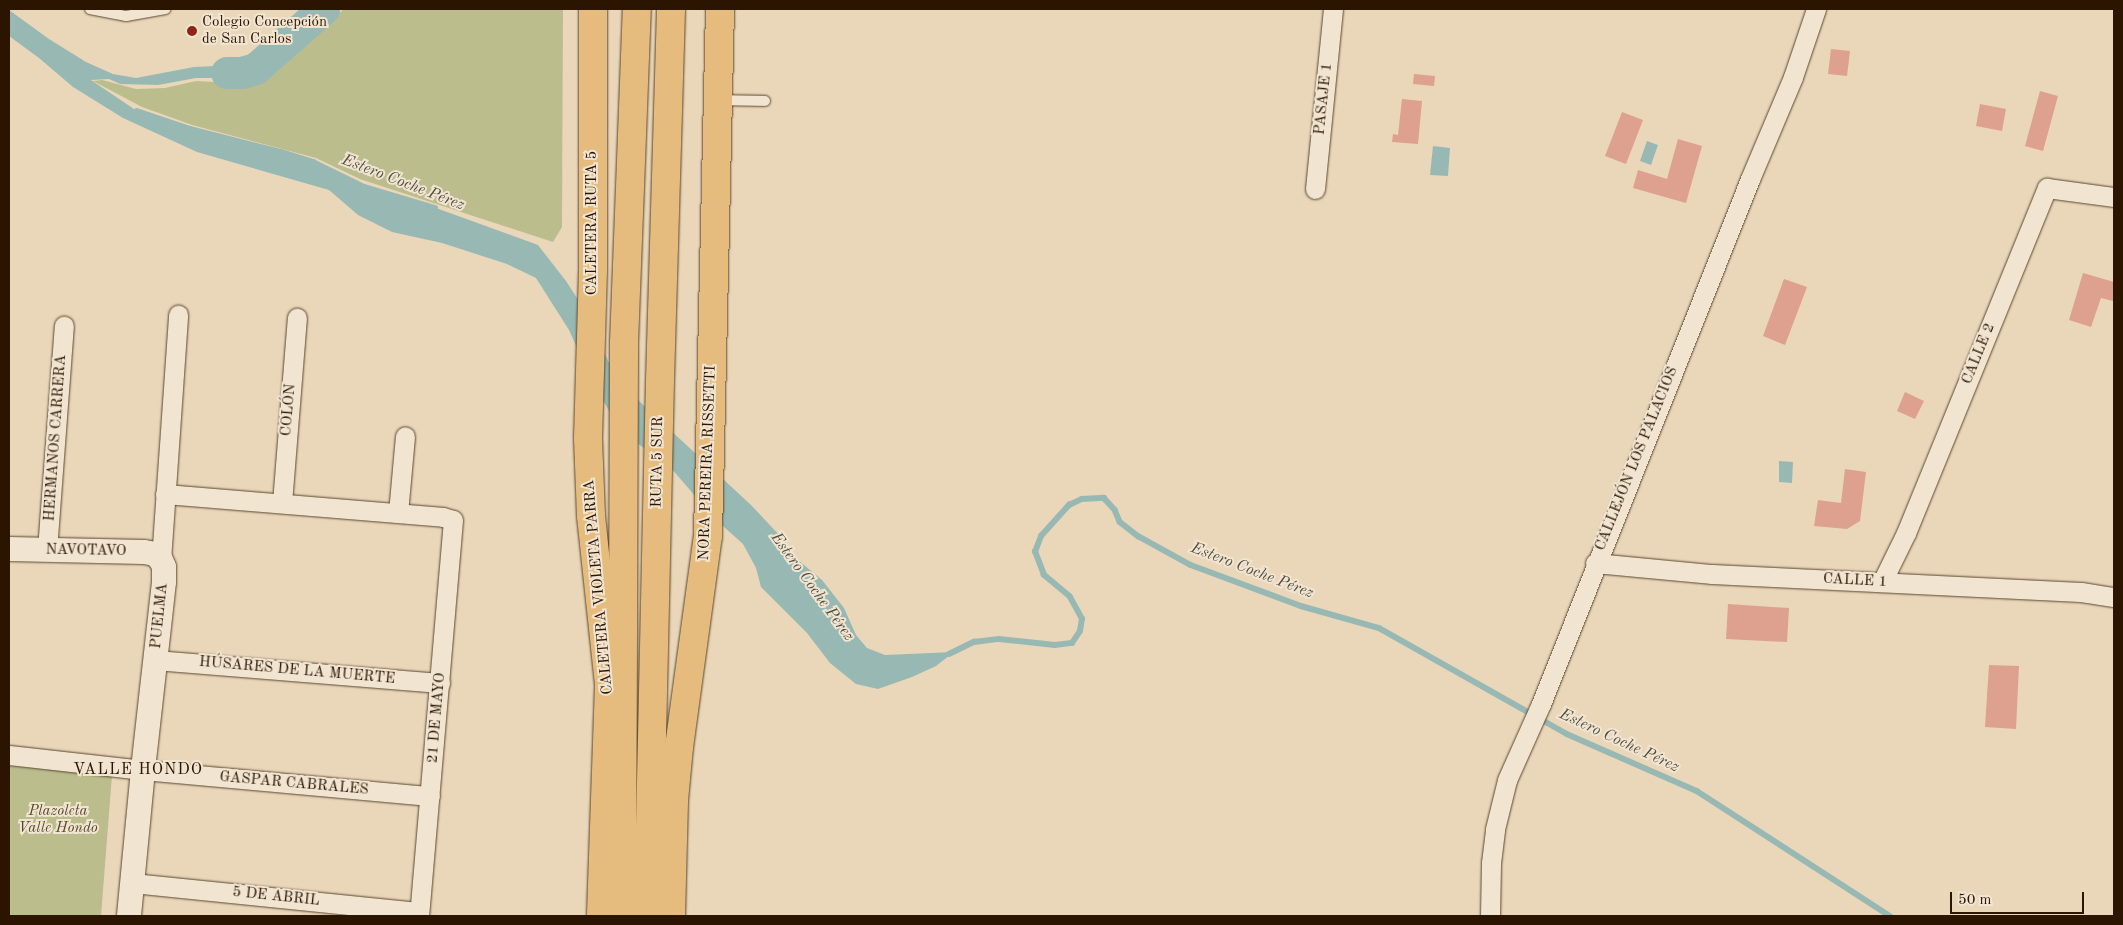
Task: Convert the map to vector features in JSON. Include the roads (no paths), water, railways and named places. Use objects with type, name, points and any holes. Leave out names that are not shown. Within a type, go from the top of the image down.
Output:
[{"type":"main road","name":"CALETERA RUTA 5","points":[[588,438],[593,270],[593,9]]},
{"type":"main road","points":[[622,916],[622,472],[624,343],[637,9]]},
{"type":"main road","name":"RUTA 5 SUR","points":[[648,916],[660,380],[671,9]]},
{"type":"main road","name":"NORA PEREIRA RISSETTI","points":[[671,916],[674,800],[679,747],[708,536],[710,380],[720,9]]},
{"type":"main road","name":"CALETERA VIOLETA PARRA","points":[[588,438],[591,516],[609,685],[601,916]]},
{"type":"street","name":"PASAJE 1","points":[[1315,189],[1333,9]]},
{"type":"street","name":"CALLEJÓN LOS PALACIOS","points":[[1490,916],[1491,863],[1495,829],[1507,780],[1541,704],[1595,563],[1746,188],[1793,77],[1816,9]]},
{"type":"street","name":"CALLE 2","points":[[1882,582],[1906,533],[2047,188],[2114,197]]},
{"type":"street","name":"PUELMA","points":[[130,916],[143,770],[164,582],[161,560],[178,315]]},
{"type":"street","name":"COLÓN","points":[[282,503],[297,318]]},
{"type":"street","name":"HERMANOS CARRERA","points":[[48,550],[64,326]]},
{"type":"street","points":[[165,494],[398,513],[405,436]]},
{"type":"street","name":"21 DE MAYO","points":[[398,513],[443,517],[453,520],[419,914]]},
{"type":"street","name":"NAVOTAVO","points":[[9,549],[144,552],[155,554],[161,560]]},
{"type":"street","name":"CALLE 1","points":[[1595,563],[1712,574],[2081,592],[2114,597]]},
{"type":"street","name":"HÚSARES DE LA MUERTE","points":[[155,660],[440,683]]},
{"type":"street","name":"GASPAR CABRALES","points":[[9,755],[143,770],[430,796]]},
{"type":"street","name":"5 DE ABRIL","points":[[132,883],[419,914]]},
{"type":"lane","points":[[90,9],[126,16],[165,9]]},
{"type":"lane","points":[[717,100],[765,101]]},
{"type":"water","points":[[9,10],[49,39],[86,62],[113,74],[136,78],[194,67],[237,65],[251,60],[261,52],[267,59],[261,70],[234,78],[196,78],[158,85],[120,84],[109,79],[91,80],[140,113],[190,129],[313,162],[364,187],[436,208],[538,245],[566,281],[592,321],[608,361],[639,401],[751,505],[783,539],[798,560],[822,580],[844,608],[856,635],[867,648],[885,655],[954,652],[936,666],[878,689],[856,684],[830,663],[807,633],[761,587],[756,568],[743,544],[714,518],[671,468],[637,443],[609,411],[589,375],[569,330],[536,278],[507,264],[442,243],[392,232],[358,215],[329,190],[197,152],[123,118],[73,87],[9,36]]},
{"type":"water","points":[[1647,141],[1658,145],[1651,165],[1640,161]]},
{"type":"water","points":[[1433,146],[1450,148],[1448,176],[1430,175]]},
{"type":"water","points":[[1779,461],[1793,462],[1792,483],[1779,482]]},
{"type":"waterway","points":[[227,73],[242,73],[256,69],[324,9]]},
{"type":"waterway","name":"Estero Coche Pérez","points":[[137,111],[190,129],[313,162],[364,187],[435,208]]},
{"type":"waterway","name":"Estero Coche Pérez","points":[[949,654],[974,642],[999,639],[1055,645],[1072,643],[1080,631],[1082,619],[1070,597],[1044,575],[1035,552],[1041,536],[1069,505],[1082,499],[1104,498],[1115,510],[1120,522],[1138,536],[1191,565],[1301,606],[1379,628],[1567,734],[1697,791],[1890,916]]},
{"type":"place","name":"Colegio Concepción de San Carlos","points":[[192,31]]},
{"type":"district","name":"VALLE HONDO","points":[[138,770]]},
{"type":"park label","name":"Plazoleta Valle Hondo","points":[[58,820]]}]
